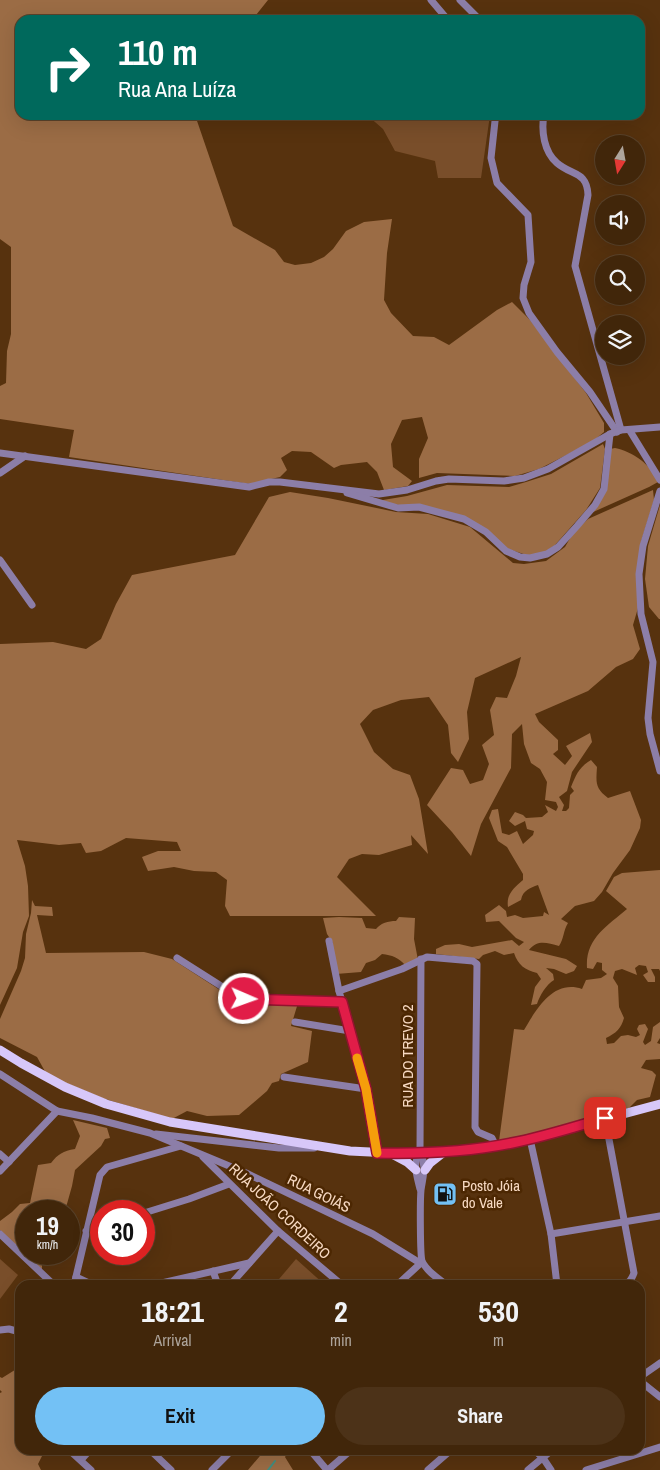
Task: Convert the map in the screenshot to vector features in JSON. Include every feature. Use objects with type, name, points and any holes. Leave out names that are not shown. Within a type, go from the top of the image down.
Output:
[{"type":"main road","points":[[0,1050],[21,1064],[65,1087],[106,1104],[170,1122],[320,1147],[377,1153],[444,1152],[496,1146],[530,1139],[660,1104]]},
{"type":"main road","points":[[390,1153],[420,1170],[444,1152]]},
{"type":"street","points":[[431,0],[444,15]]},
{"type":"street","points":[[460,0],[475,15]]},
{"type":"street","points":[[495,120],[491,158],[497,183],[528,215],[531,262],[524,285],[523,298],[529,313],[557,352],[590,392],[616,432]]},
{"type":"street","points":[[334,489],[369,501],[398,508],[419,508],[464,519],[486,532],[506,551],[520,557],[530,558],[547,554],[558,547],[595,505],[604,489],[616,432],[575,266],[588,187],[584,178],[579,174],[555,162],[542,135],[543,120]]},
{"type":"street","points":[[0,453],[249,488],[275,482],[379,494],[393,493],[449,479],[504,481],[524,478],[548,469],[616,432],[660,427]]},
{"type":"street","points":[[630,431],[660,480]]},
{"type":"street","points":[[0,472],[26,456]]},
{"type":"street","points":[[660,491],[643,546],[639,574],[641,614],[652,662],[648,718],[650,734],[660,771]]},
{"type":"street","points":[[0,560],[32,605]]},
{"type":"street","points":[[329,941],[339,991],[366,1089],[377,1153]]},
{"type":"street","points":[[339,991],[402,969],[421,959],[433,957],[473,960],[477,964],[474,1127],[478,1132],[492,1138],[496,1146]]},
{"type":"street","points":[[177,958],[237,997],[244,999],[342,1002]]},
{"type":"street","name":"RUA DO TREVO 2","points":[[420,1170],[416,1160],[420,1152],[421,959]]},
{"type":"street","points":[[295,1022],[350,1031]]},
{"type":"street","points":[[0,1074],[57,1111],[150,1133],[280,1148],[320,1147]]},
{"type":"street","points":[[284,1078],[366,1089]]},
{"type":"street","points":[[0,1171],[57,1111]]},
{"type":"street","points":[[605,1118],[634,1273],[631,1280]]},
{"type":"street","name":"RUA GOIÁS","points":[[150,1133],[246,1172],[373,1234],[421,1261],[441,1280]]},
{"type":"street","points":[[530,1139],[551,1234],[556,1280]]},
{"type":"street","points":[[75,1280],[100,1175],[103,1170],[181,1146]]},
{"type":"street","points":[[0,1154],[9,1162]]},
{"type":"street","name":"RUA JOÃO CORDEIRO","points":[[201,1155],[278,1231],[336,1280]]},
{"type":"street","points":[[402,1280],[421,1261],[420,1170]]},
{"type":"street","points":[[155,1209],[230,1184]]},
{"type":"street","points":[[551,1234],[660,1216]]},
{"type":"street","points":[[86,1231],[90,1230]]},
{"type":"street","points":[[234,1280],[278,1231]]},
{"type":"street","points":[[0,1234],[49,1280]]},
{"type":"street","points":[[174,1280],[249,1263]]},
{"type":"street","points":[[213,1271],[216,1280]]},
{"type":"street","points":[[76,1277],[82,1280]]},
{"type":"street","points":[[0,1330],[15,1331]]},
{"type":"street","points":[[645,1376],[659,1366]]},
{"type":"street","points":[[645,1384],[660,1397]]},
{"type":"street","points":[[645,1452],[660,1447]]},
{"type":"street","points":[[75,1455],[91,1470]]},
{"type":"street","points":[[81,1460],[86,1455]]},
{"type":"street","points":[[155,1455],[171,1470]]},
{"type":"street","points":[[212,1470],[227,1455]]},
{"type":"street","points":[[314,1455],[327,1470],[346,1455]]},
{"type":"street","points":[[428,1470],[445,1455]]},
{"type":"street","points":[[540,1455],[551,1470]]},
{"type":"street","points":[[528,1470],[546,1455]]},
{"type":"street","points":[[586,1470],[634,1455]]},
{"type":"shaded area","points":[[0,0],[268,0],[256,15],[15,15],[15,120],[197,120],[233,226],[275,250],[284,262],[295,265],[311,263],[324,257],[333,249],[346,231],[364,222],[392,219],[387,253],[384,300],[391,313],[413,336],[434,337],[449,345],[497,310],[512,302],[530,320],[586,393],[604,423],[604,432],[592,442],[539,469],[515,476],[437,473],[419,478],[419,459],[428,438],[422,417],[402,420],[391,444],[393,467],[412,481],[408,486],[384,490],[377,472],[367,462],[341,465],[334,468],[311,452],[292,451],[281,458],[287,470],[280,477],[250,484],[69,457],[74,430],[0,419],[0,386],[6,383],[7,351],[11,334],[11,247],[0,239]]},
{"type":"shaded area","points":[[373,120],[489,120],[481,178],[438,178],[435,161],[395,151],[383,129]]},
{"type":"shaded area","points":[[603,444],[605,449],[600,488],[586,510],[555,545],[545,552],[530,556],[508,549],[464,517],[377,501],[407,496],[447,485],[509,487],[551,474]]},
{"type":"shaded area","points":[[615,448],[628,452],[641,460],[651,470],[658,482],[591,513],[601,499],[610,449]]},
{"type":"shaded area","points":[[653,490],[654,500],[641,542],[638,608],[633,625],[640,649],[633,659],[616,667],[588,691],[535,714],[539,722],[558,740],[558,750],[553,754],[565,765],[572,756],[566,746],[590,733],[592,742],[572,772],[567,791],[559,797],[564,805],[562,811],[566,811],[569,808],[570,795],[574,791],[571,787],[576,775],[591,760],[597,767],[597,781],[601,791],[608,798],[630,791],[641,820],[640,828],[630,850],[602,892],[594,901],[575,906],[561,919],[568,923],[559,946],[539,943],[529,950],[566,959],[577,966],[574,971],[566,974],[546,968],[553,974],[554,980],[544,990],[537,1004],[531,1005],[535,987],[541,979],[537,973],[522,966],[514,953],[504,955],[495,951],[483,955],[479,959],[436,954],[436,949],[445,945],[459,944],[472,947],[512,940],[519,946],[524,942],[516,938],[499,921],[486,922],[485,915],[499,905],[506,911],[507,917],[515,915],[523,918],[543,916],[544,912],[549,915],[538,885],[527,890],[521,900],[508,907],[509,895],[523,880],[523,874],[507,847],[498,841],[489,818],[492,810],[498,809],[502,833],[509,835],[517,831],[523,844],[533,835],[534,831],[527,829],[525,821],[515,826],[509,821],[515,812],[526,818],[542,817],[548,812],[545,805],[556,811],[558,807],[556,802],[545,800],[547,782],[540,769],[531,763],[524,744],[522,724],[512,734],[511,768],[481,824],[471,856],[427,805],[451,768],[463,770],[470,784],[483,780],[489,764],[482,745],[494,735],[490,710],[496,697],[507,698],[521,657],[475,678],[467,712],[469,739],[458,762],[451,753],[448,725],[429,697],[401,700],[373,710],[360,724],[374,752],[393,769],[410,775],[419,799],[428,854],[411,835],[412,845],[379,855],[362,854],[349,859],[337,877],[376,916],[230,916],[225,906],[227,880],[216,872],[194,871],[174,867],[148,871],[142,857],[158,851],[181,851],[177,842],[126,838],[101,851],[86,853],[81,843],[59,845],[17,840],[25,866],[29,916],[23,932],[17,968],[0,1005],[0,644],[53,642],[86,649],[101,639],[116,604],[132,575],[235,555],[269,497],[290,492],[396,512],[428,514],[470,527],[513,563],[524,564],[546,561],[565,547],[573,533],[588,519]]},
{"type":"shaded area","points":[[660,505],[659,619],[649,607],[645,579],[648,546]]},
{"type":"shaded area","points":[[660,870],[660,971],[659,969],[651,969],[655,982],[648,982],[643,975],[648,972],[646,966],[639,965],[635,968],[637,975],[622,969],[615,971],[613,978],[618,986],[619,1007],[624,1018],[618,1030],[606,1038],[607,1044],[614,1043],[621,1036],[636,1037],[640,1035],[637,1029],[639,1025],[645,1024],[648,1029],[643,1042],[645,1045],[651,1041],[653,1027],[660,1022],[660,1038],[657,1043],[660,1044],[660,1059],[646,1060],[641,1068],[652,1071],[656,1075],[650,1097],[637,1100],[629,1108],[617,1111],[605,1110],[592,1119],[499,1141],[514,1029],[524,1030],[540,1006],[554,992],[562,988],[582,989],[586,980],[601,978],[607,974],[602,970],[602,963],[597,962],[593,969],[587,968],[587,958],[599,934],[627,909],[606,891],[614,877],[622,873]]},
{"type":"shaded area","points":[[32,900],[35,906],[52,907],[53,916],[37,915],[46,953],[144,952],[172,959],[242,1002],[298,1003],[291,1026],[312,1031],[308,1062],[281,1074],[279,1081],[272,1083],[267,1091],[239,1115],[207,1116],[187,1111],[172,1119],[102,1098],[47,1075],[37,1057],[0,1038],[0,1019],[25,958],[26,934]]},
{"type":"shaded area","points":[[399,917],[415,918],[414,939],[418,960],[405,965],[395,957],[382,954],[375,960],[366,963],[361,972],[336,974],[332,951],[333,943],[327,934],[323,918],[362,918],[366,928],[376,929],[390,921],[396,921]]},
{"type":"shaded area","points":[[73,1120],[107,1128],[110,1138],[105,1139],[101,1146],[75,1170],[68,1200],[31,1200],[38,1165],[51,1163],[61,1153],[75,1149],[80,1136]]},
{"type":"shaded area","points":[[15,1209],[15,1245],[0,1230],[0,1221]]},
{"type":"shaded area","points":[[0,1259],[18,1275],[0,1299]]},
{"type":"shaded area","points":[[296,1259],[319,1280],[278,1280]]},
{"type":"shaded area","points":[[36,1265],[42,1265],[42,1271]]},
{"type":"shaded area","points":[[15,1370],[15,1455],[42,1455],[38,1464],[41,1470],[0,1470],[0,1393],[2,1392],[0,1390],[0,1377],[2,1378]]},
{"type":"shaded area","points":[[261,1455],[286,1455],[285,1457],[293,1470],[248,1470]]},
{"type":"waterway","points":[[268,1470],[275,1461]]},
{"type":"slow traffic","points":[[357,1058],[366,1089],[377,1153]]},
{"type":"place","name":"Posto Jóia do Vale","points":[[445,1194]]},
{"type":"route","points":[[244,999],[342,1002],[366,1089],[377,1153],[444,1152],[496,1146],[530,1139],[605,1118]]}]
